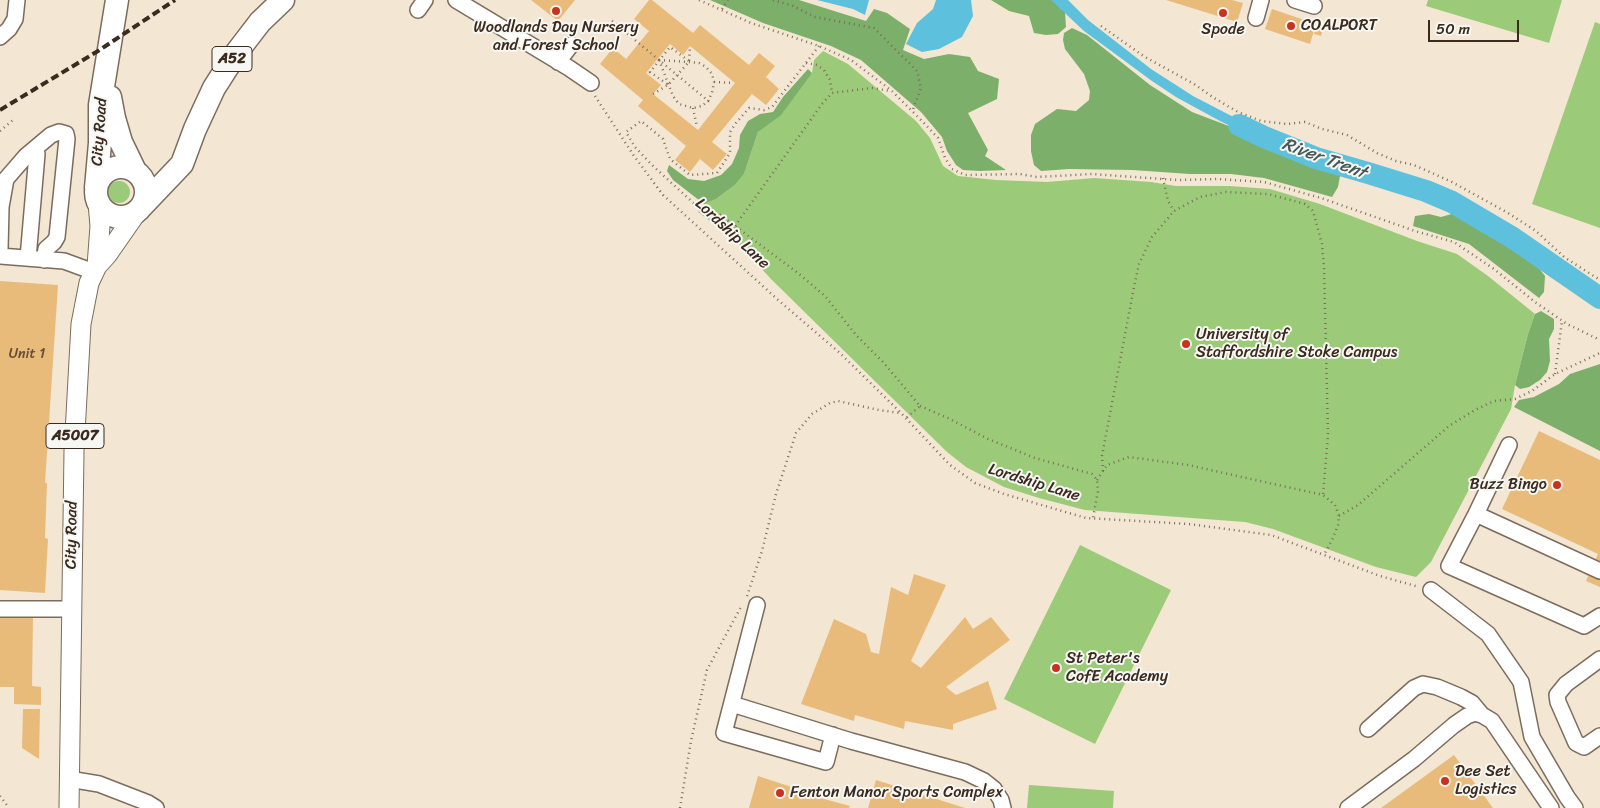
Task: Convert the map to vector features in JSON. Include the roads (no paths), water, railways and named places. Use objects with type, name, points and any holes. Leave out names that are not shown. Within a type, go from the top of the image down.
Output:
[{"type":"highway","name":"City Road","points":[[97,196],[100,105],[118,0]]},
{"type":"highway","name":"A52","points":[[140,209],[182,164],[195,129],[214,88],[237,52],[260,22],[283,0]]},
{"type":"highway","name":"City Road","points":[[106,75],[114,118],[121,142],[137,172]]},
{"type":"highway","name":"A52","points":[[137,172],[153,172],[164,166],[174,158],[195,129]]},
{"type":"highway","points":[[137,172],[120,166],[110,169],[102,176],[97,196],[106,213],[116,217],[126,217],[140,209]]},
{"type":"highway","name":"A5007","points":[[137,172],[144,181],[146,190],[140,209]]},
{"type":"main road","name":"City Road","points":[[69,808],[74,451],[81,324],[89,283],[95,269],[100,226],[97,196]]},
{"type":"main road","name":"City Road","points":[[95,269],[140,209]]},
{"type":"street","points":[[0,36],[9,29],[15,19],[17,0]]},
{"type":"street","points":[[456,0],[591,83]]},
{"type":"street","points":[[1256,18],[1261,0]]},
{"type":"street","points":[[1295,0],[1314,6]]},
{"type":"street","points":[[558,62],[571,45]]},
{"type":"street","points":[[0,250],[1,207],[6,178],[16,165],[35,148],[51,135],[59,132],[66,134],[67,139],[57,237],[46,249],[44,260]]},
{"type":"street","points":[[28,258],[38,154],[35,148]]},
{"type":"street","points":[[0,256],[64,261],[95,269]]},
{"type":"street","points":[[1509,445],[1449,566],[1584,626],[1600,616]]},
{"type":"street","points":[[1476,514],[1600,572]]},
{"type":"street","points":[[1431,590],[1488,634],[1521,682],[1532,738],[1567,798],[1575,808]]},
{"type":"street","points":[[757,605],[724,733],[826,762],[833,736]]},
{"type":"street","points":[[0,610],[71,609]]},
{"type":"street","points":[[1600,659],[1566,684],[1557,695],[1558,702],[1576,743],[1584,747],[1600,736]]},
{"type":"street","points":[[1368,730],[1414,688],[1423,684],[1437,687],[1462,697],[1472,703],[1482,715],[1492,721],[1551,808]]},
{"type":"street","points":[[732,704],[833,736],[965,772],[984,781],[994,789],[1002,808]]},
{"type":"street","points":[[1348,808],[1414,759],[1467,716],[1482,715]]},
{"type":"street","points":[[68,780],[99,784],[148,803],[156,808]]},
{"type":"water","points":[[817,0],[869,0],[865,15],[853,9]]},
{"type":"water","points":[[936,0],[971,0],[973,16],[962,37],[939,49],[922,52],[906,44],[917,23],[933,9]]},
{"type":"water","points":[[1051,0],[1068,0],[1088,20],[1151,69],[1193,96],[1268,135],[1265,143],[1176,97],[1152,81],[1084,31]]},
{"type":"waterway","name":"River Trent","points":[[1239,125],[1316,158],[1426,191],[1452,202],[1513,238],[1600,298]]},
{"type":"railway","points":[[0,110],[98,51],[175,0]]},
{"type":"place","name":"Woodlands Day Nursery and Forest School","points":[[556,11]]},
{"type":"place","name":"Spode","points":[[1223,13]]},
{"type":"place","name":"COALPORT","points":[[1291,26]]},
{"type":"place","name":"University of Staffordshire Stoke Campus","points":[[1186,344]]},
{"type":"place","name":"Buzz Bingo","points":[[1557,485]]},
{"type":"place","name":"St Peter's CofE Academy","points":[[1056,668]]},
{"type":"place","name":"Dee Set Logistics","points":[[1445,781]]},
{"type":"place","name":"Fenton Manor Sports Complex","points":[[780,793]]}]
